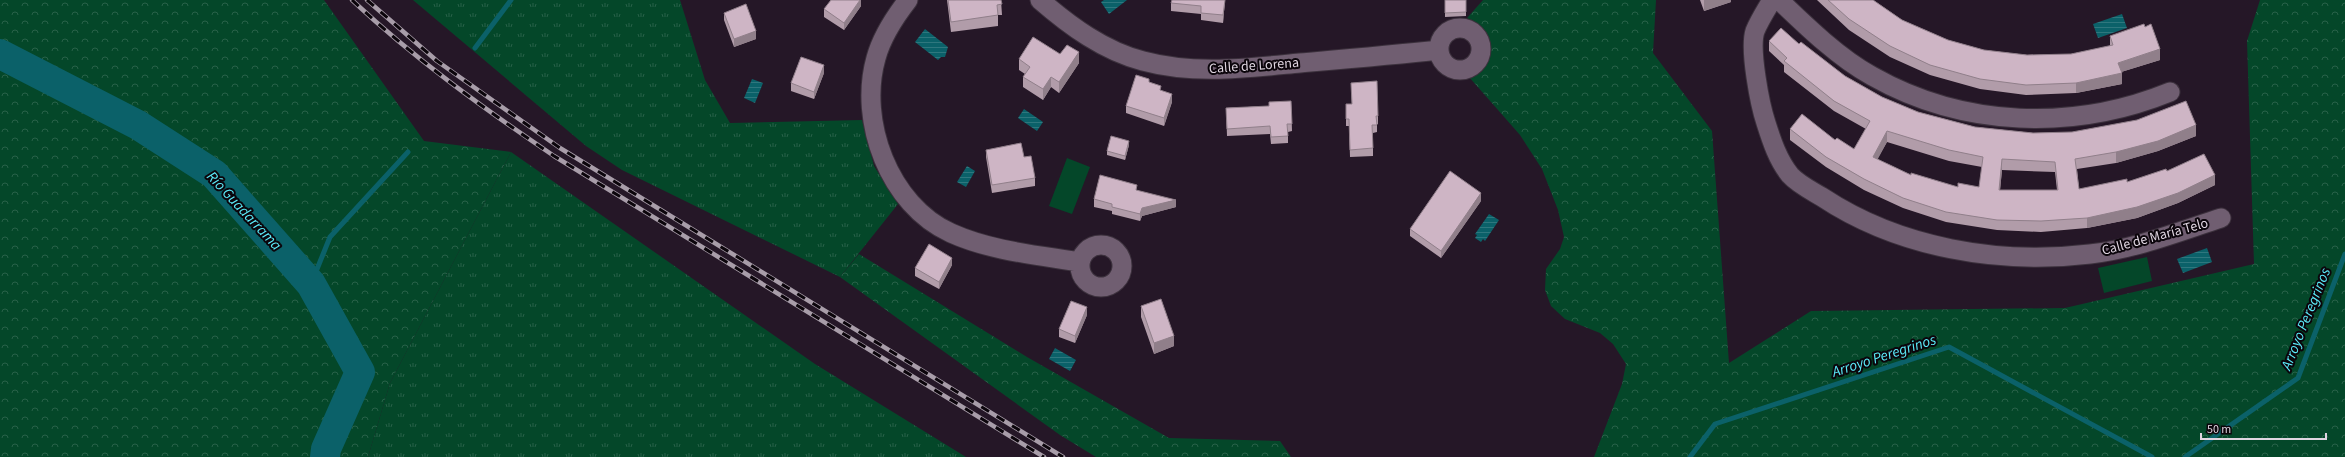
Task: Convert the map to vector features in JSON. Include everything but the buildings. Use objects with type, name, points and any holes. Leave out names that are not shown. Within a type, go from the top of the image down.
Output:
[{"type":"street","points":[[908,0],[888,27],[876,58],[871,87],[872,117],[881,156],[897,186],[920,212],[949,233],[985,246],[1080,262]]},
{"type":"street","name":"Calle de Lorena","points":[[1040,0],[1067,23],[1106,47],[1142,61],[1181,68],[1221,70],[1439,50]]},
{"type":"street","name":"Calle de María Telo","points":[[1772,0],[1755,33],[1755,69],[1762,113],[1778,158],[1792,177],[1841,210],[1886,230],[1943,247],[2018,258],[2091,254],[2142,243],[2221,218]]},
{"type":"street","points":[[1779,0],[1815,34],[1872,76],[1924,100],[1983,116],[2037,120],[2094,115],[2144,103],[2170,92]]},
{"type":"green space","points":[[0,0],[324,0],[424,141],[511,152],[390,383],[368,457],[0,457]]},
{"type":"green space","points":[[413,0],[680,0],[705,80],[730,123],[862,120],[874,166],[898,204],[840,277],[622,170],[586,146]]},
{"type":"green space","points":[[1483,0],[1656,0],[1653,53],[1712,131],[1729,363],[1811,311],[2065,308],[2254,264],[2247,41],[2260,0],[2345,0],[2345,457],[1594,457],[1622,384],[1626,364],[1613,344],[1600,333],[1565,319],[1551,306],[1545,290],[1546,269],[1560,249],[1564,237],[1558,210],[1542,169],[1520,135],[1469,77],[1479,71],[1489,56],[1489,39],[1477,24],[1467,18]]},
{"type":"green space","points":[[511,152],[815,364],[966,457],[368,457],[390,383]]},
{"type":"green space","points":[[1067,158],[1090,167],[1072,214],[1049,206]]},
{"type":"green space","points":[[859,254],[1027,357],[1169,438],[1280,441],[1291,457],[1096,457],[1060,435],[840,277]]},
{"type":"green space","points":[[2147,257],[2152,281],[2104,293],[2098,268]]},
{"type":"water","points":[[1104,0],[1127,0],[1109,14],[1101,2]]},
{"type":"water","points":[[2122,14],[2127,28],[2098,38],[2093,24]]},
{"type":"water","points":[[925,29],[948,47],[945,57],[941,57],[938,60],[915,42]]},
{"type":"water","points":[[752,79],[763,83],[755,103],[744,98]]},
{"type":"water","points":[[1024,109],[1043,122],[1037,131],[1018,118]]},
{"type":"water","points":[[967,166],[975,171],[966,187],[957,182]]},
{"type":"water","points":[[1489,214],[1499,220],[1485,241],[1483,239],[1481,242],[1475,238],[1477,235],[1475,234]]},
{"type":"water","points":[[2207,248],[2212,262],[2183,273],[2177,259]]},
{"type":"water","points":[[1055,348],[1076,360],[1070,371],[1049,359]]},
{"type":"waterway","points":[[475,48],[511,0]]},
{"type":"waterway","name":"Río Guadarrama","points":[[0,54],[138,125],[214,174],[311,284],[360,372],[326,449],[325,457]]},
{"type":"waterway","points":[[311,284],[330,237],[408,152]]},
{"type":"waterway","name":"Arroyo Peregrinos","points":[[2185,457],[2298,378],[2345,254]]},
{"type":"waterway","name":"Arroyo Peregrinos","points":[[1690,457],[1715,424],[1949,347],[2152,457]]},
{"type":"railway","points":[[352,0],[425,63],[501,120],[554,156],[1044,457]]},
{"type":"railway","points":[[367,0],[437,61],[560,148],[1063,457]]}]
